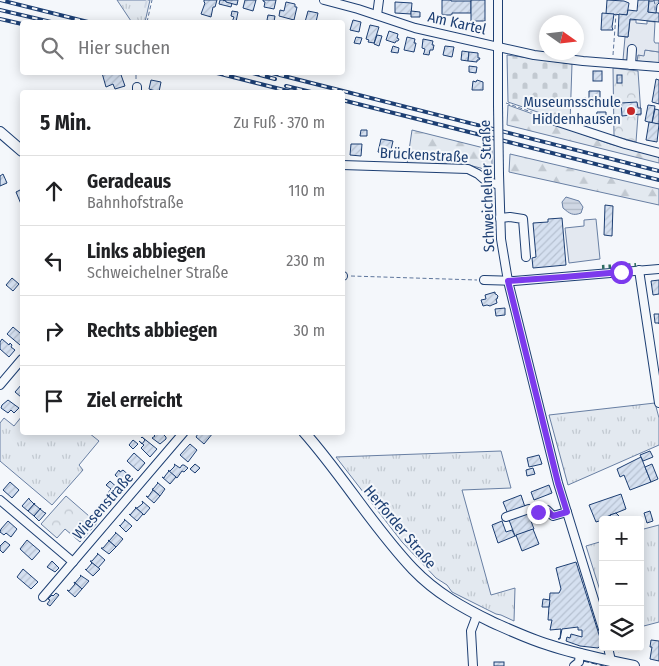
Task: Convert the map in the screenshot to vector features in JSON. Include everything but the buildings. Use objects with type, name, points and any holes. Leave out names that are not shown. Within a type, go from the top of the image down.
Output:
[{"type":"main road","points":[[0,132],[20,149]]},
{"type":"main road","name":"Herforder Straße","points":[[307,435],[389,541],[414,570],[443,596],[476,615],[549,645],[578,662],[610,661],[634,666]]},
{"type":"street","name":"Am Kartel","points":[[324,0],[415,28],[499,47],[534,54],[659,67]]},
{"type":"street","points":[[377,15],[379,0]]},
{"type":"street","name":"Schweichelner Straße","points":[[498,0],[502,103],[499,174],[501,239],[508,281],[558,483],[599,616]]},
{"type":"street","points":[[630,65],[632,48]]},
{"type":"street","points":[[546,118],[624,144],[659,152]]},
{"type":"street","name":"Brückenstraße","points":[[345,165],[468,169],[486,181],[499,185]]},
{"type":"street","points":[[500,218],[523,219],[526,256]]},
{"type":"street","points":[[484,280],[508,281],[659,269]]},
{"type":"street","points":[[639,270],[659,403]]},
{"type":"street","points":[[0,385],[20,365]]},
{"type":"street","name":"Wiesenstraße","points":[[43,597],[181,435]]},
{"type":"street","points":[[0,500],[73,562]]},
{"type":"street","points":[[506,518],[529,509],[538,512],[547,510],[553,516],[567,512]]},
{"type":"street","points":[[473,666],[471,631],[476,615]]},
{"type":"street","points":[[609,651],[610,661]]},
{"type":"path","points":[[147,20],[152,0]]},
{"type":"path","points":[[654,0],[655,12]]},
{"type":"path","points":[[655,5],[659,6]]},
{"type":"path","points":[[612,63],[616,14]]},
{"type":"path","points":[[502,103],[546,118]]},
{"type":"path","points":[[345,276],[484,280]]},
{"type":"green space","points":[[117,0],[150,0],[145,20],[130,20]]},
{"type":"green space","points":[[645,50],[659,52],[659,63],[637,61],[638,55]]},
{"type":"green space","points":[[507,55],[572,64],[570,123],[508,102]]},
{"type":"green space","points":[[613,68],[638,71],[641,115],[638,115],[636,142],[614,136]]},
{"type":"green space","points":[[508,105],[541,117],[542,120],[610,144],[659,157],[659,163],[507,125]]},
{"type":"green space","points":[[412,130],[492,150],[492,171],[461,163],[407,164]]},
{"type":"green space","points":[[510,154],[659,189],[659,205],[509,172]]},
{"type":"green space","points":[[655,403],[659,418],[659,445],[568,485],[549,415]]},
{"type":"green space","points":[[4,418],[14,426],[20,418],[20,435],[92,435],[99,441],[79,465],[83,470],[52,505],[0,461],[0,423]]},
{"type":"green space","points":[[501,451],[511,488],[462,490],[491,595],[515,588],[514,621],[452,592],[447,585],[436,578],[402,542],[336,457]]},
{"type":"green space","points":[[66,496],[97,523],[80,542],[65,529],[57,538],[41,524]]},
{"type":"green space","points":[[659,525],[659,622],[644,626],[644,561],[644,529]]},
{"type":"green space","points":[[599,542],[599,587],[586,546]]},
{"type":"shaded area","points":[[630,20],[636,20],[636,23],[647,24],[647,21],[655,22],[654,41],[659,43],[659,52],[645,50],[644,56],[638,55],[637,61],[623,60],[625,37],[628,37]]},
{"type":"shaded area","points":[[566,197],[579,201],[583,207],[581,213],[572,214],[563,208],[562,202]]},
{"type":"shaded area","points":[[596,219],[600,259],[569,263],[565,228],[584,226],[584,220]]},
{"type":"waterway","points":[[145,7],[147,0]]},
{"type":"railway","points":[[0,0],[80,20]]},
{"type":"railway","points":[[0,10],[42,20]]},
{"type":"railway","points":[[0,19],[20,24]]},
{"type":"railway","points":[[225,75],[284,90]]},
{"type":"railway","points":[[260,75],[275,79]]},
{"type":"railway","points":[[280,75],[339,90]]},
{"type":"railway","points":[[286,86],[303,90]]},
{"type":"railway","points":[[345,91],[659,171]]},
{"type":"railway","points":[[345,101],[659,180]]},
{"type":"hedge","points":[[602,267],[636,265]]},
{"type":"fence","points":[[583,661],[604,666]]},
{"type":"place","name":"Museumsschule Hiddenhausen","points":[[631,111]]},
{"type":"route","points":[[538,512],[547,510],[555,516],[567,512],[558,483],[508,281],[621,272]]}]
